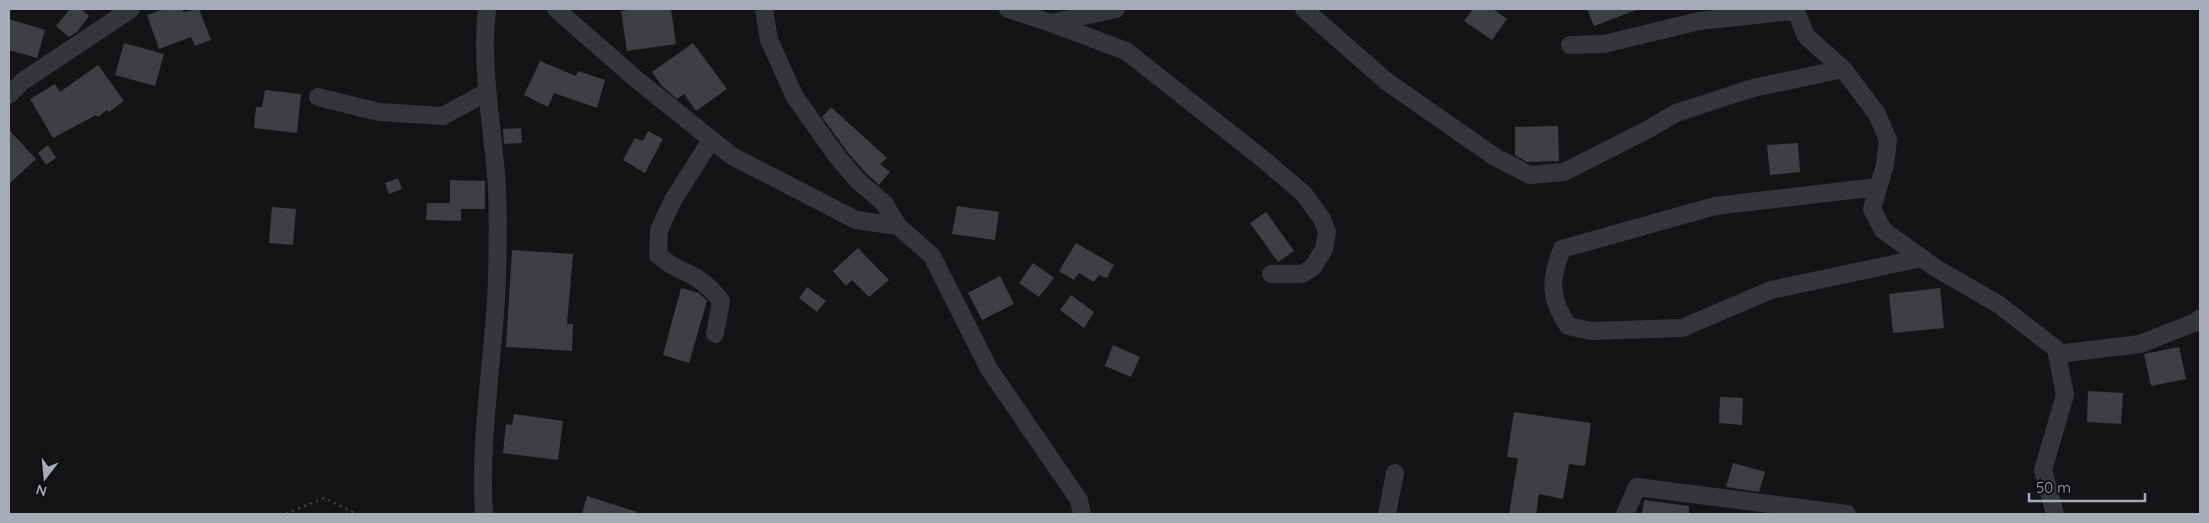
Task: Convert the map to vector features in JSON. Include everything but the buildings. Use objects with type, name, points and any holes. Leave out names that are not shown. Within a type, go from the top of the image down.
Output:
[{"type":"street","points":[[9,95],[23,81],[131,9]]},
{"type":"street","points":[[486,514],[486,406],[497,280],[495,165],[487,92],[485,26],[487,9]]},
{"type":"street","points":[[556,9],[575,16],[636,79],[732,156],[856,220],[898,226]]},
{"type":"street","points":[[764,9],[770,40],[795,97],[836,155],[857,180],[884,203],[898,226],[932,256],[989,368],[1079,500],[1082,514]]},
{"type":"street","points":[[1008,9],[1126,51],[1263,158],[1304,194],[1322,219],[1327,232],[1324,249],[1313,267],[1302,274],[1271,274]]},
{"type":"street","points":[[1051,23],[1116,9]]},
{"type":"street","points":[[1304,9],[1386,81],[1495,157],[1530,175],[1564,172],[1648,130],[1676,113],[1752,88],[1843,69]]},
{"type":"street","points":[[1570,45],[1604,44],[1699,21],[1795,10],[1806,36],[1843,69],[1877,114],[1888,140],[1872,209],[1883,230],[1922,258],[1998,304],[2056,348],[2065,395],[2043,470],[2055,514]]},
{"type":"street","points":[[318,97],[379,112],[443,116],[487,92]]},
{"type":"street","points":[[711,140],[673,200],[660,230],[658,255],[671,267],[706,284],[721,301],[715,334]]},
{"type":"street","points":[[1878,187],[1715,206],[1562,249],[1556,264],[1552,293],[1557,310],[1568,326],[1591,331],[1682,328],[1771,290],[1922,258]]},
{"type":"street","points":[[2057,354],[2140,344],[2196,322],[2200,318]]},
{"type":"street","points":[[1387,514],[1395,473]]},
{"type":"street","points":[[1625,514],[1637,487],[1846,514]]},
{"type":"path","points":[[286,514],[324,498],[357,514]]}]
